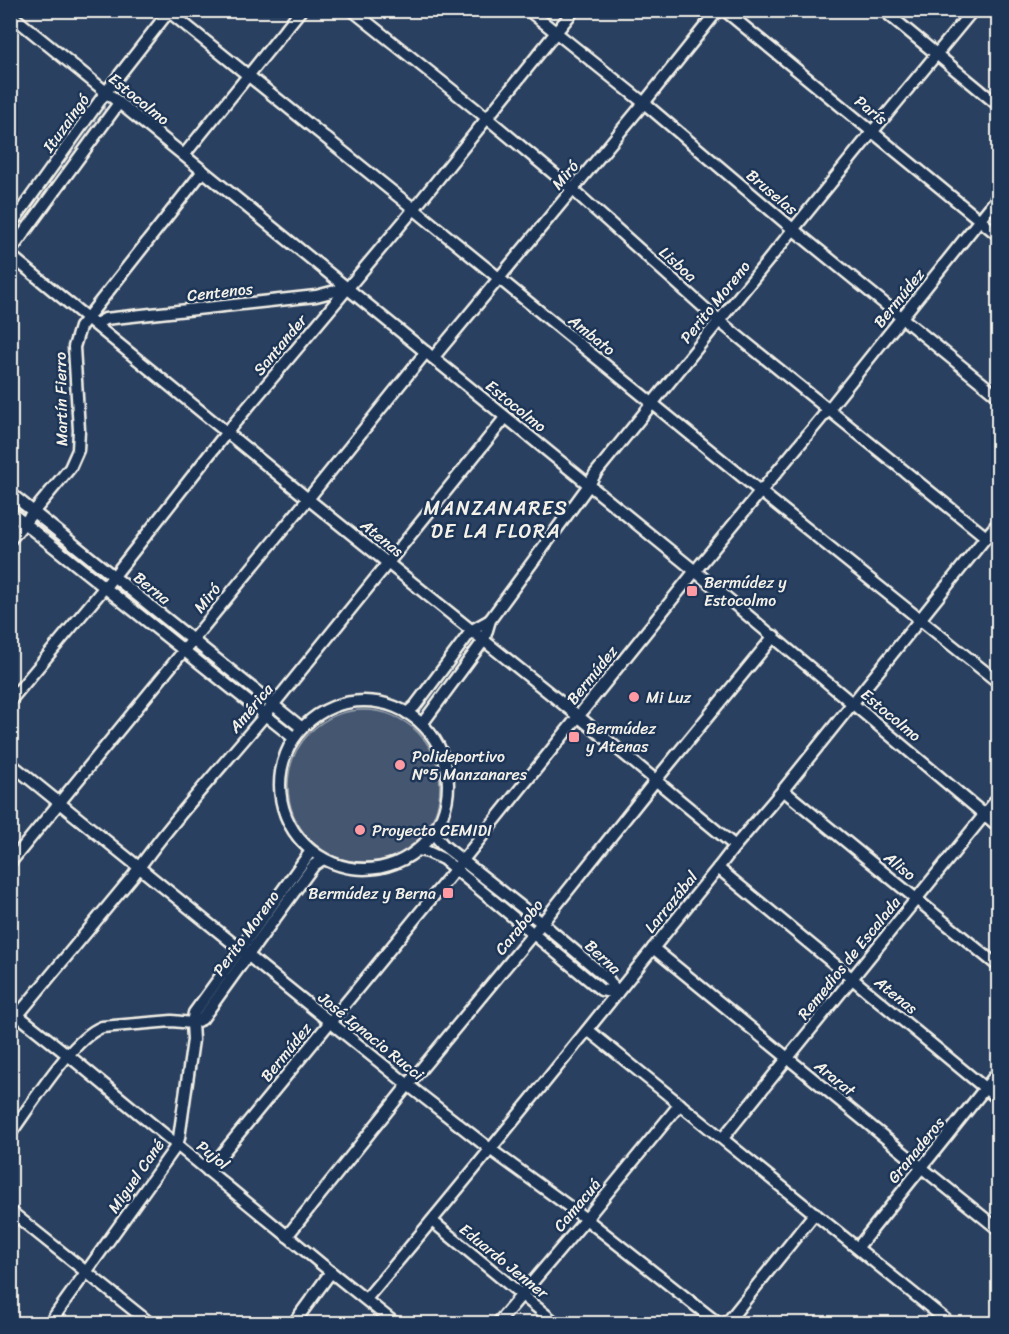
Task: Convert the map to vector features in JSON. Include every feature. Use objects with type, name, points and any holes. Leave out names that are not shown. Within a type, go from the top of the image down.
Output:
[{"type":"street","points":[[184,155],[302,10]]},
{"type":"street","name":"Lisboa","points":[[352,10],[572,189],[719,321],[986,537]]},
{"type":"street","name":"Bruselas","points":[[528,10],[999,396]]},
{"type":"street","name":"Santander","points":[[10,701],[114,576],[227,432],[414,209],[574,10]]},
{"type":"street","name":"Miró","points":[[10,863],[308,499],[430,355],[499,278],[718,10]]},
{"type":"street","name":"París","points":[[724,10],[999,235]]},
{"type":"street","points":[[883,10],[999,105]]},
{"type":"street","name":"Perito Moreno","points":[[422,724],[484,640],[490,620],[595,474],[973,10]]},
{"type":"street","name":"Ambato","points":[[169,11],[919,620],[999,682]]},
{"type":"street","name":"Ituzaingó","points":[[10,226],[106,92],[169,11]]},
{"type":"street","name":"Estocolmo","points":[[14,17],[695,571],[999,826]]},
{"type":"street","name":"Ituzaingó","points":[[10,253],[118,103]]},
{"type":"street","name":"Martín Fierro","points":[[10,540],[70,468],[78,450],[74,347],[75,337],[80,327],[203,171]]},
{"type":"street","name":"Bermúdez","points":[[208,1171],[463,860],[999,197]]},
{"type":"street","name":"Atenas","points":[[10,253],[735,846]]},
{"type":"street","name":"Centenos","points":[[96,324],[105,319],[317,296],[347,288]]},
{"type":"street","points":[[317,296],[325,300],[329,309]]},
{"type":"street","name":"América","points":[[14,1012],[140,867],[150,852],[265,716],[505,418]]},
{"type":"street","name":"Berna","points":[[10,493],[302,729]]},
{"type":"street","name":"Berna","points":[[10,512],[294,738]]},
{"type":"street","name":"Larrazábal","points":[[366,1299],[588,1030],[735,846],[998,525]]},
{"type":"street","name":"Perito Moreno","points":[[407,713],[415,706],[472,630],[490,620]]},
{"type":"street","name":"Carabobo","points":[[287,1236],[774,636]]},
{"type":"street","points":[[371,702],[390,706],[407,713],[422,724],[438,745],[447,769],[448,795],[441,820],[418,850],[396,863],[372,869],[346,868],[323,859],[311,851],[294,833],[280,798],[279,786],[283,761],[294,738],[311,720],[345,703],[371,702]]},
{"type":"street","name":"José Ignacio Rucci","points":[[10,763],[408,1085],[719,1323]]},
{"type":"street","name":"Aliso","points":[[783,790],[999,966]]},
{"type":"street","name":"Remedios de Escalada","points":[[723,1138],[999,798]]},
{"type":"street","name":"Berna","points":[[434,831],[440,842],[608,979],[617,993]]},
{"type":"street","name":"Berna","points":[[418,850],[443,859],[601,990],[617,993]]},
{"type":"street","name":"Perito Moreno","points":[[192,1023],[202,1019],[311,851]]},
{"type":"street","name":"Perito Moreno","points":[[244,952],[314,865],[323,859]]},
{"type":"street","name":"Atenas","points":[[718,868],[999,1099]]},
{"type":"street","name":"Ararat","points":[[653,948],[999,1228]]},
{"type":"street","name":"Pujol","points":[[14,1012],[396,1323]]},
{"type":"street","points":[[10,1134],[69,1055],[95,1029],[172,1021],[192,1023]]},
{"type":"street","name":"Miguel Cané","points":[[49,1323],[177,1145],[193,1040],[192,1023]]},
{"type":"street","points":[[588,1030],[951,1323]]},
{"type":"street","name":"Granaderos","points":[[858,1247],[999,1072]]},
{"type":"street","name":"Camacuá","points":[[497,1323],[680,1104]]},
{"type":"street","points":[[10,1211],[151,1323]]},
{"type":"street","points":[[726,1323],[815,1213]]},
{"type":"street","name":"Eduardo Jenner","points":[[432,1221],[557,1323]]},
{"type":"street","points":[[293,1323],[331,1272]]},
{"type":"shaded area","points":[[103,106],[105,111],[11,245],[11,233]]},
{"type":"shaded area","points":[[364,710],[393,716],[406,723],[417,733],[427,744],[434,757],[440,786],[434,815],[427,828],[417,839],[406,849],[393,856],[364,862],[335,856],[322,849],[311,839],[301,828],[294,815],[288,786],[294,757],[301,744],[311,733],[322,723],[335,716]]},
{"type":"place","name":"Bermúdez y Estocolmo","points":[[692,591]]},
{"type":"place","name":"Mi Luz","points":[[634,697]]},
{"type":"place","name":"Bermúdez y Atenas","points":[[574,737]]},
{"type":"place","name":"Polideportivo Nº5 Manzanares","points":[[400,765]]},
{"type":"place","name":"Proyecto CEMIDI","points":[[360,830]]},
{"type":"place","name":"Bermúdez y Berna","points":[[448,893]]},
{"type":"district","name":"MANZANARES DE LA FLORA","points":[[496,520]]}]
